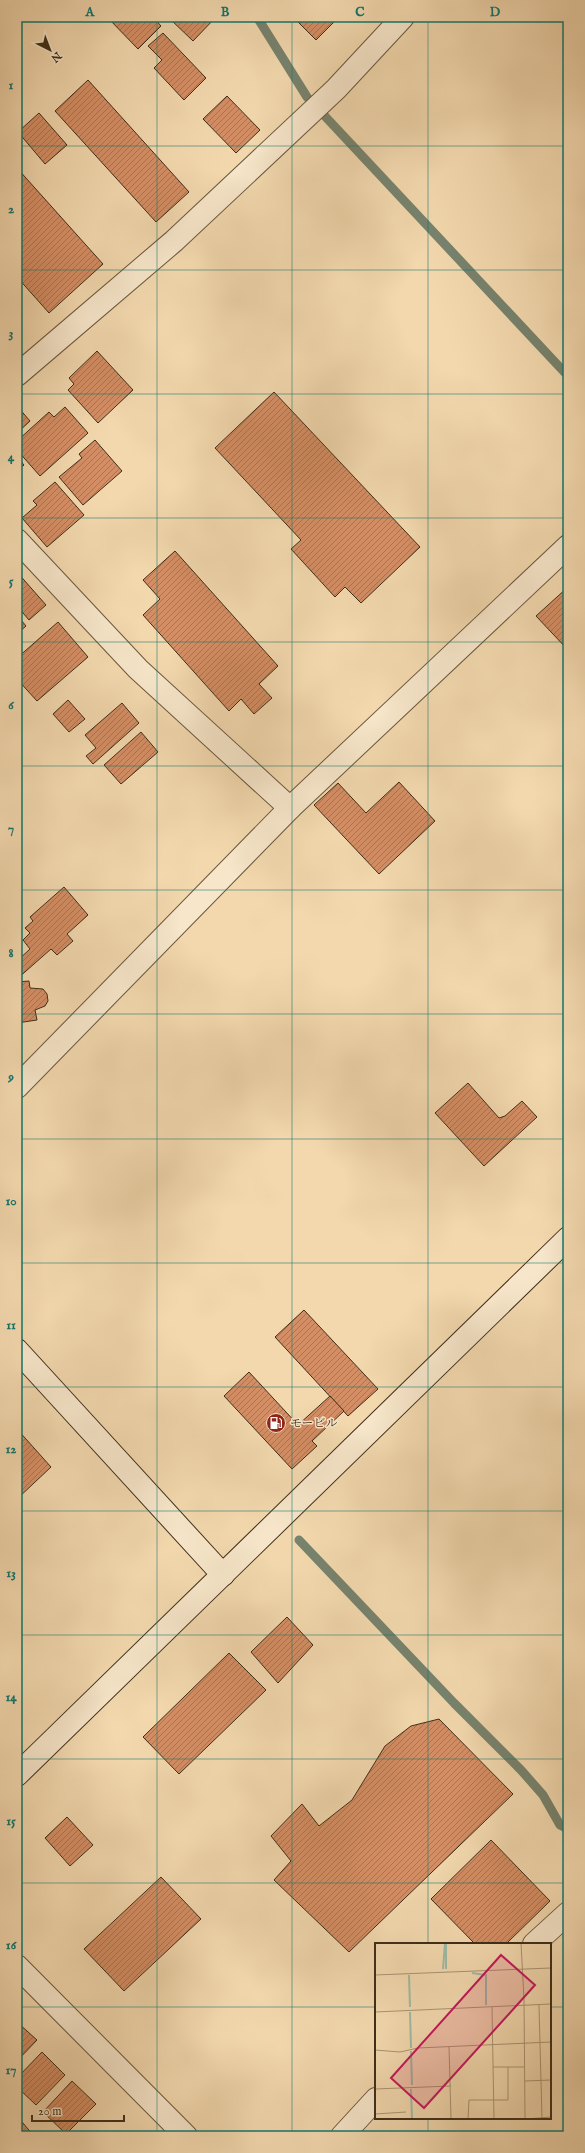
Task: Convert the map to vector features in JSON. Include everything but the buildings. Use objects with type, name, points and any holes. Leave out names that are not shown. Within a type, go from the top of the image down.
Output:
[{"type":"street","points":[[17,375],[174,241],[334,91],[403,17]]},
{"type":"street","points":[[17,540],[138,669],[290,808]]},
{"type":"street","points":[[17,1087],[290,808],[568,546]]},
{"type":"street","points":[[17,1775],[224,1575],[568,1238]]},
{"type":"street","points":[[17,1350],[224,1575]]},
{"type":"street","points":[[535,1943],[568,1913]]},
{"type":"street","points":[[17,1966],[186,2136]]},
{"type":"street","points":[[342,2136],[375,2100]]},
{"type":"waterway","points":[[257,17],[307,97],[568,376]]},
{"type":"waterway","points":[[299,1540],[454,1703],[521,1770],[543,1795],[560,1825],[568,1829]]},
{"type":"place","name":"モービル","points":[[276,1423]]}]
